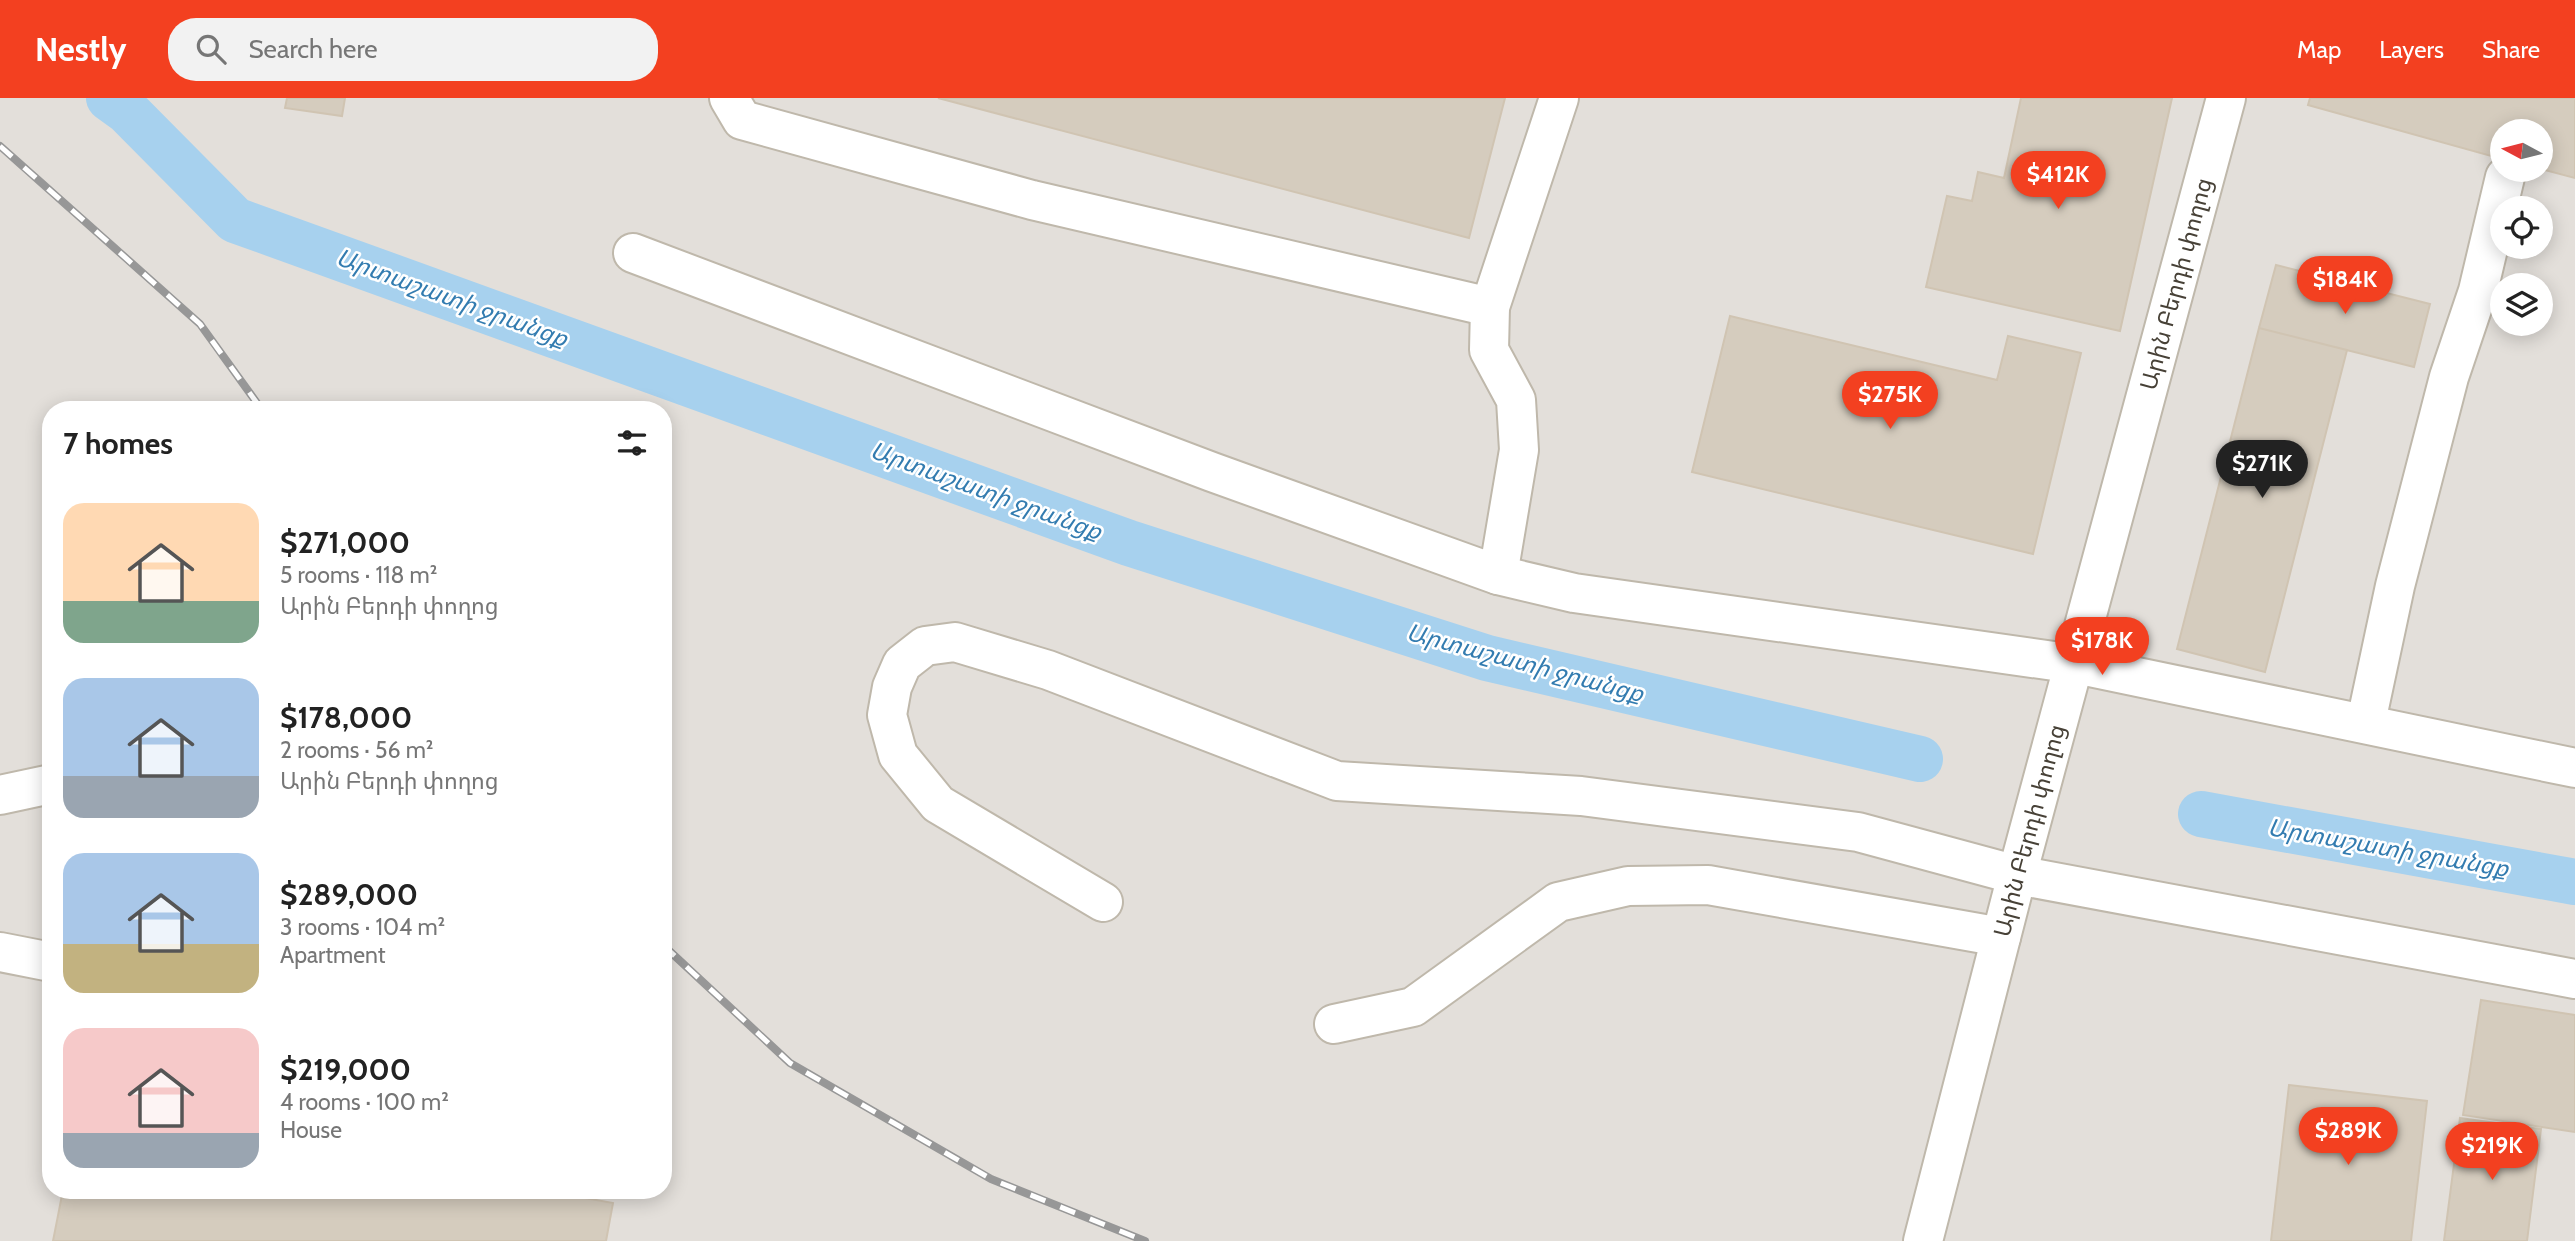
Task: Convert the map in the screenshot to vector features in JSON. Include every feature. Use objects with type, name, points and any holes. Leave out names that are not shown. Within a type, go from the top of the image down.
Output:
[{"type":"street","points":[[729,98],[742,120],[992,189],[1490,307]]},
{"type":"street","points":[[1498,575],[1519,450],[1516,400],[1489,350],[1490,307],[1559,98]]},
{"type":"street","name":"Արին Բերդի փողոց","points":[[1923,1241],[2017,875],[2226,98]]},
{"type":"street","points":[[2366,722],[2395,586],[2449,377],[2478,291],[2504,182]]},
{"type":"street","points":[[633,253],[1212,472],[1498,575],[1574,593],[2075,664],[2366,722],[2575,768]]},
{"type":"street","points":[[1103,902],[938,804],[898,755],[887,715],[892,687],[902,664],[925,646],[955,642],[1048,670],[1337,781],[1581,796],[1858,832],[2017,875],[2575,979]]},
{"type":"street","points":[[0,795],[42,786]]},
{"type":"street","points":[[1334,1024],[1413,1007],[1558,902],[1628,886],[1708,884],[2001,937]]},
{"type":"street","points":[[0,952],[42,960]]},
{"type":"shaded area","points":[[0,98],[2575,98],[2575,1241],[0,1241]]},
{"type":"building","points":[[287,98],[345,98],[342,116],[285,108]]},
{"type":"building","points":[[938,98],[1505,98],[1469,238]]},
{"type":"building","points":[[2021,98],[2172,98],[2120,331],[1926,287],[1947,196],[1972,201],[1978,172],[2004,178]]},
{"type":"building","points":[[2310,98],[2575,98],[2575,178],[2553,172],[2553,119],[2490,119],[2490,156],[2308,105]]},
{"type":"building","points":[[2276,265],[2430,304],[2414,367],[2259,328]]},
{"type":"building","points":[[1730,316],[1997,380],[2008,336],[2081,353],[2033,554],[1692,472]]},
{"type":"building","points":[[2259,328],[2347,350],[2265,672],[2177,649]]},
{"type":"building","points":[[2481,1000],[2575,1015],[2575,1132],[2463,1115]]},
{"type":"building","points":[[2289,1085],[2427,1101],[2411,1241],[2271,1241]]},
{"type":"building","points":[[2460,1118],[2541,1129],[2527,1241],[2444,1241]]},
{"type":"building","points":[[61,1199],[591,1199],[613,1203],[606,1241],[53,1241]]},
{"type":"waterway","name":"Արտաշատի ջրանցք","points":[[109,98],[127,111],[235,220],[1129,543],[1487,658],[1920,759]]},
{"type":"waterway","name":"Արտաշատի ջրանցք","points":[[2201,814],[2575,882]]},
{"type":"railway","points":[[0,146],[200,324],[256,401]]},
{"type":"railway","points":[[672,953],[790,1063],[991,1179],[1145,1241]]}]
